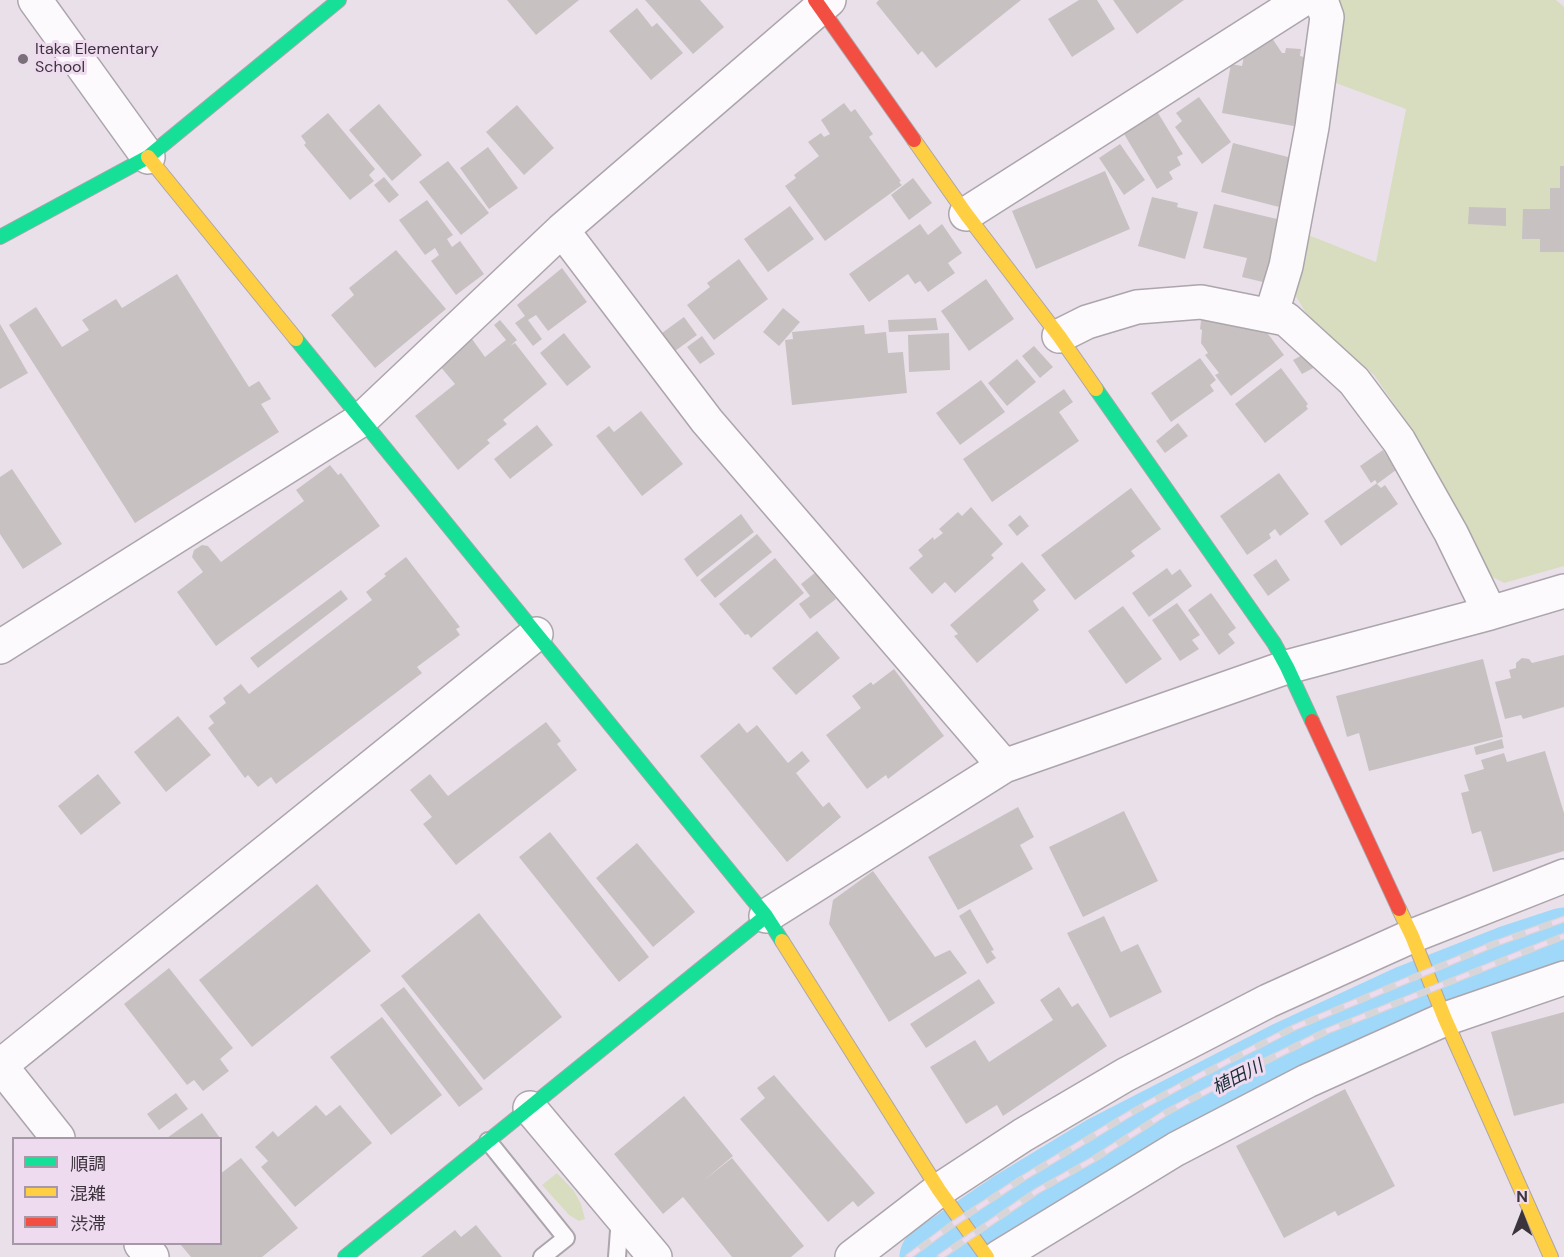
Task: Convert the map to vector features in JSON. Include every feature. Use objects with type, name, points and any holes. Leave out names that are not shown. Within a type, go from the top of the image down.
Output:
[{"type":"street","points":[[35,0],[148,157],[766,916],[947,1201],[989,1250]]},
{"type":"street","points":[[0,237],[148,157],[339,0]]},
{"type":"street","points":[[966,214],[1302,0]]},
{"type":"street","points":[[1271,316],[1286,266],[1312,127],[1327,17],[1321,0]]},
{"type":"street","points":[[0,647],[362,420],[562,230],[821,2],[966,214],[1059,336],[1274,644],[1287,667],[1412,936],[1442,1012],[1551,1257]]},
{"type":"street","points":[[562,230],[707,421],[1004,766]]},
{"type":"street","points":[[1059,336],[1087,322],[1137,307],[1201,302],[1286,319],[1354,381],[1399,441],[1451,533],[1490,613]]},
{"type":"street","points":[[345,1257],[766,916],[1004,766],[1287,667],[1564,591]]},
{"type":"street","points":[[57,1137],[0,1066],[536,634]]},
{"type":"street","points":[[852,1257],[947,1201],[1023,1136],[1125,1075],[1268,1001],[1412,936],[1564,876]]},
{"type":"street","points":[[987,1257],[989,1250],[1176,1149],[1442,1012],[1564,978]]},
{"type":"street","points":[[530,1107],[655,1257]]},
{"type":"street","points":[[142,1245],[152,1257]]},
{"type":"lane","points":[[488,1141],[566,1238],[542,1257]]},
{"type":"lane","points":[[617,1257],[620,1216]]},
{"type":"green space","points":[[1326,0],[1556,0],[1564,7],[1564,566],[1504,583],[1483,572],[1419,440],[1374,375],[1309,318],[1292,290],[1306,234],[1376,262],[1406,109],[1325,79]]},
{"type":"green space","points":[[557,1173],[574,1191],[585,1219],[579,1221],[569,1215],[542,1185]]},
{"type":"building","points":[[507,0],[579,0],[536,35]]},
{"type":"building","points":[[645,0],[700,0],[724,27],[693,54]]},
{"type":"building","points":[[879,0],[1021,0],[936,68],[922,51],[918,55],[876,3]]},
{"type":"building","points":[[1079,0],[1097,0],[1115,29],[1072,57],[1048,19]]},
{"type":"building","points":[[1113,0],[1184,0],[1137,34]]},
{"type":"building","points":[[637,8],[652,27],[657,23],[683,53],[651,80],[609,31]]},
{"type":"building","points":[[1270,35],[1282,53],[1285,53],[1286,48],[1301,49],[1300,56],[1312,59],[1299,127],[1222,113],[1231,64],[1242,66],[1246,46]]},
{"type":"building","points":[[1199,97],[1231,142],[1202,164],[1175,127],[1182,121],[1176,113]]},
{"type":"building","points":[[844,103],[851,112],[855,109],[873,134],[869,137],[902,185],[825,241],[785,186],[796,178],[794,175],[819,156],[808,142],[821,133],[824,137],[830,134],[821,120]]},
{"type":"building","points":[[379,104],[422,155],[392,181],[349,130]]},
{"type":"building","points":[[517,105],[554,148],[524,175],[486,132]]},
{"type":"building","points":[[1155,108],[1183,154],[1177,157],[1181,165],[1169,172],[1173,179],[1157,189],[1121,129]]},
{"type":"building","points":[[328,113],[375,169],[369,175],[374,181],[350,200],[304,145],[306,143],[301,136]]},
{"type":"building","points":[[1233,143],[1292,158],[1279,207],[1221,192]]},
{"type":"building","points":[[1120,144],[1145,180],[1124,195],[1099,158]]},
{"type":"building","points":[[488,147],[518,188],[489,209],[460,168]]},
{"type":"building","points":[[448,161],[489,213],[461,235],[419,182]]},
{"type":"building","points":[[1560,166],[1564,166],[1564,252],[1540,252],[1540,239],[1522,239],[1523,209],[1550,209],[1550,188],[1560,188]]},
{"type":"building","points":[[1105,171],[1130,229],[1036,269],[1012,211]]},
{"type":"building","points":[[384,177],[399,195],[389,203],[374,185]]},
{"type":"building","points":[[913,178],[932,203],[909,220],[891,195]]},
{"type":"building","points":[[1152,197],[1178,203],[1177,207],[1198,212],[1185,259],[1138,246]]},
{"type":"building","points":[[427,200],[453,235],[447,239],[452,247],[460,241],[484,274],[456,295],[431,261],[439,255],[435,248],[425,255],[399,220]]},
{"type":"building","points":[[1214,204],[1281,220],[1267,283],[1242,277],[1247,258],[1203,248]]},
{"type":"building","points":[[790,206],[814,239],[768,272],[744,239]]},
{"type":"building","points":[[1469,207],[1506,208],[1506,226],[1468,224]]},
{"type":"building","points":[[920,224],[928,235],[942,224],[962,253],[948,263],[955,273],[928,292],[920,281],[915,284],[908,274],[869,302],[849,274]]},
{"type":"building","points":[[396,250],[446,309],[375,368],[331,315],[354,295],[349,288]]},
{"type":"building","points":[[739,259],[768,299],[714,340],[687,305],[710,287],[707,283]]},
{"type":"building","points":[[562,268],[587,302],[548,331],[536,315],[528,320],[542,339],[533,346],[515,323],[525,316],[517,305]]},
{"type":"building","points":[[177,274],[249,387],[259,381],[271,399],[261,404],[279,432],[135,523],[9,325],[36,307],[62,347],[89,330],[82,320],[116,299],[122,308]]},
{"type":"building","points":[[986,279],[1014,319],[969,351],[941,311]]},
{"type":"building","points":[[783,308],[800,322],[779,346],[763,332]]},
{"type":"building","points":[[1202,313],[1258,326],[1262,332],[1265,330],[1284,355],[1231,396],[1215,375],[1219,373],[1205,355],[1208,353],[1201,343],[1202,330],[1200,329]]},
{"type":"building","points":[[684,317],[697,335],[675,351],[662,333]]},
{"type":"building","points":[[936,318],[938,330],[889,332],[888,320]]},
{"type":"building","points":[[500,320],[517,340],[510,346],[515,343],[547,384],[503,420],[507,424],[487,440],[490,443],[458,470],[415,416],[455,384],[439,365],[472,339],[485,357],[506,340],[494,325]]},
{"type":"building","points":[[0,324],[28,373],[0,389]]},
{"type":"building","points":[[864,325],[865,334],[886,332],[888,353],[903,352],[907,393],[792,405],[785,340],[793,339],[792,332]]},
{"type":"building","points":[[564,333],[591,367],[567,386],[540,353]]},
{"type":"building","points":[[949,333],[950,370],[909,372],[908,335]]},
{"type":"building","points":[[702,336],[715,354],[700,364],[687,347]]},
{"type":"building","points":[[1034,346],[1053,367],[1040,378],[1022,356]]},
{"type":"building","points":[[1306,353],[1315,367],[1302,374],[1293,360]]},
{"type":"building","points":[[1200,358],[1216,380],[1210,385],[1214,391],[1171,422],[1151,393]]},
{"type":"building","points":[[1017,359],[1036,382],[1007,406],[988,383]]},
{"type":"building","points":[[1281,368],[1308,404],[1306,406],[1308,409],[1265,443],[1235,404]]},
{"type":"building","points":[[981,380],[1005,412],[960,445],[936,413]]},
{"type":"building","points":[[1064,389],[1073,402],[1059,412],[1079,441],[992,502],[963,459]]},
{"type":"building","points":[[641,411],[683,464],[642,496],[596,436],[609,426],[614,432]]},
{"type":"building","points":[[1178,423],[1188,436],[1165,453],[1156,441]]},
{"type":"building","points":[[537,425],[553,445],[510,479],[494,459]]},
{"type":"building","points":[[1383,450],[1396,470],[1377,484],[1381,488],[1385,485],[1398,504],[1341,546],[1324,521],[1377,483],[1375,480],[1371,483],[1360,466]]},
{"type":"building","points":[[330,465],[338,475],[341,473],[380,526],[216,646],[177,592],[203,572],[192,557],[194,550],[202,545],[208,546],[221,562],[304,501],[296,490]]},
{"type":"building","points":[[12,469],[62,544],[23,569],[0,534],[0,477]]},
{"type":"building","points":[[1279,473],[1309,514],[1280,536],[1275,529],[1269,534],[1271,538],[1247,555],[1220,516]]},
{"type":"building","points":[[1131,488],[1161,529],[1131,551],[1135,556],[1075,600],[1041,555]]},
{"type":"building","points":[[971,507],[1003,544],[991,555],[994,558],[955,593],[945,582],[932,594],[909,568],[923,556],[918,550],[933,537],[934,540],[943,533],[939,529],[958,512],[962,516]]},
{"type":"building","points":[[741,514],[754,532],[697,577],[684,559]]},
{"type":"building","points":[[1020,515],[1029,526],[1017,536],[1008,525]]},
{"type":"building","points":[[757,534],[772,552],[715,598],[700,580]]},
{"type":"building","points":[[406,557],[460,627],[456,629],[460,635],[417,667],[422,673],[276,784],[271,777],[258,787],[248,775],[245,778],[208,728],[214,723],[209,716],[226,703],[223,698],[241,684],[249,694],[372,600],[366,592]]},
{"type":"building","points":[[775,558],[804,593],[751,638],[748,634],[745,635],[719,604]]},
{"type":"building","points":[[1276,559],[1290,580],[1268,596],[1253,575]]},
{"type":"building","points":[[1022,562],[1046,590],[1033,601],[1039,610],[977,663],[954,636],[958,634],[950,625]]},
{"type":"building","points":[[1167,568],[1172,575],[1180,569],[1192,586],[1149,617],[1132,593]]},
{"type":"building","points":[[816,572],[836,599],[810,619],[799,604],[810,596],[801,584]]},
{"type":"building","points":[[341,590],[348,599],[258,668],[250,658]]},
{"type":"building","points":[[1211,593],[1236,628],[1228,634],[1235,643],[1219,655],[1188,610]]},
{"type":"building","points":[[1177,603],[1200,635],[1192,640],[1199,649],[1180,661],[1152,620]]},
{"type":"building","points":[[1123,606],[1162,659],[1126,684],[1088,631]]},
{"type":"building","points":[[817,631],[840,658],[796,695],[772,668]]},
{"type":"building","points":[[1564,655],[1564,707],[1523,719],[1521,715],[1505,719],[1495,682],[1511,678],[1509,670],[1516,668],[1516,663],[1522,658],[1529,659],[1532,663]]},
{"type":"building","points":[[1483,659],[1503,737],[1369,771],[1359,733],[1347,737],[1336,696]]},
{"type":"building","points":[[894,669],[944,736],[888,779],[886,775],[867,789],[826,735],[861,708],[852,696],[871,682],[873,685]]},
{"type":"building","points":[[178,716],[211,755],[166,792],[134,752]]},
{"type":"building","points":[[546,722],[561,741],[557,744],[577,770],[456,865],[423,824],[432,817],[410,790],[430,774],[448,796]]},
{"type":"building","points":[[739,723],[747,733],[757,725],[788,763],[802,751],[810,761],[796,773],[823,807],[829,802],[841,817],[787,862],[700,756]]},
{"type":"building","points":[[1502,739],[1504,748],[1476,755],[1474,747]]},
{"type":"building","points":[[1545,751],[1564,813],[1564,851],[1493,872],[1481,831],[1472,834],[1461,793],[1469,791],[1464,775],[1484,769],[1481,760],[1504,753],[1507,762]]},
{"type":"building","points":[[98,774],[121,803],[81,835],[58,806]]},
{"type":"building","points":[[1018,807],[1034,837],[1020,845],[1033,869],[958,910],[928,857]]},
{"type":"building","points":[[1124,811],[1158,881],[1083,917],[1049,847]]},
{"type":"building","points":[[550,832],[649,957],[619,982],[519,857]]},
{"type":"building","points":[[637,843],[695,912],[653,947],[596,878]]},
{"type":"building","points":[[873,871],[935,957],[950,950],[967,973],[889,1022],[829,924],[833,900]]},
{"type":"building","points":[[317,884],[371,951],[252,1047],[199,980]]},
{"type":"building","points":[[970,909],[994,950],[991,951],[996,958],[987,964],[959,916]]},
{"type":"building","points":[[479,913],[562,1017],[484,1080],[401,976]]},
{"type":"building","points":[[1104,916],[1121,952],[1138,944],[1162,992],[1110,1018],[1067,933]]},
{"type":"building","points":[[169,968],[233,1048],[220,1059],[229,1071],[203,1091],[194,1080],[187,1085],[124,1004]]},
{"type":"building","points":[[979,979],[995,1003],[926,1048],[910,1024]]},
{"type":"building","points":[[404,987],[483,1089],[459,1107],[380,1005]]},
{"type":"building","points":[[1059,987],[1072,1007],[1078,1003],[1107,1046],[1003,1116],[997,1105],[966,1124],[930,1067],[975,1040],[989,1062],[1053,1020],[1040,1000]]},
{"type":"building","points":[[1564,1012],[1564,1103],[1514,1116],[1491,1032]]},
{"type":"building","points":[[382,1017],[442,1095],[391,1135],[330,1057]]},
{"type":"building","points":[[774,1075],[875,1193],[858,1207],[853,1201],[828,1222],[740,1119],[765,1098],[757,1088]]},
{"type":"building","points":[[1345,1089],[1395,1186],[1338,1216],[1335,1211],[1284,1238],[1236,1146]]},
{"type":"building","points":[[176,1093],[188,1109],[159,1130],[147,1114]]},
{"type":"building","points":[[684,1096],[733,1156],[703,1181],[732,1158],[804,1246],[791,1257],[732,1257],[683,1197],[663,1214],[614,1154]]},
{"type":"building","points":[[316,1105],[326,1116],[340,1105],[372,1143],[295,1207],[261,1167],[268,1161],[255,1147],[273,1131],[278,1137]]},
{"type":"building","points":[[202,1113],[219,1137],[168,1137]]},
{"type":"building","points":[[241,1158],[298,1228],[262,1257],[191,1257],[181,1245],[222,1245],[222,1172]]},
{"type":"building","points":[[476,1225],[502,1257],[421,1257],[455,1230],[461,1237]]},
{"type":"waterway","name":"植田川","points":[[931,1257],[1009,1204],[1103,1147],[1288,1052],[1407,997],[1509,957],[1564,939]]},
{"type":"railway","points":[[908,1257],[1020,1180],[1136,1110],[1199,1076],[1293,1028],[1494,944],[1564,919]]},
{"type":"railway","points":[[940,1257],[1037,1191],[1094,1159],[1167,1112],[1245,1071],[1327,1031],[1564,936]]},
{"type":"traffic: fast","points":[[0,237],[148,157],[339,0]]},
{"type":"traffic: fast","points":[[296,339],[766,916],[782,941]]},
{"type":"traffic: fast","points":[[1096,389],[1274,643],[1312,721]]},
{"type":"traffic: fast","points":[[345,1257],[766,916]]},
{"type":"traffic: slow","points":[[914,140],[1096,389]]},
{"type":"traffic: slow","points":[[148,157],[296,339]]},
{"type":"traffic: slow","points":[[1399,909],[1445,1019],[1551,1257]]},
{"type":"traffic: slow","points":[[782,941],[939,1190],[987,1257]]},
{"type":"traffic: jam","points":[[815,0],[914,140]]},
{"type":"traffic: jam","points":[[1312,721],[1399,909]]},
{"type":"place","name":"Itaka Elementary School","points":[[23,59]]}]
